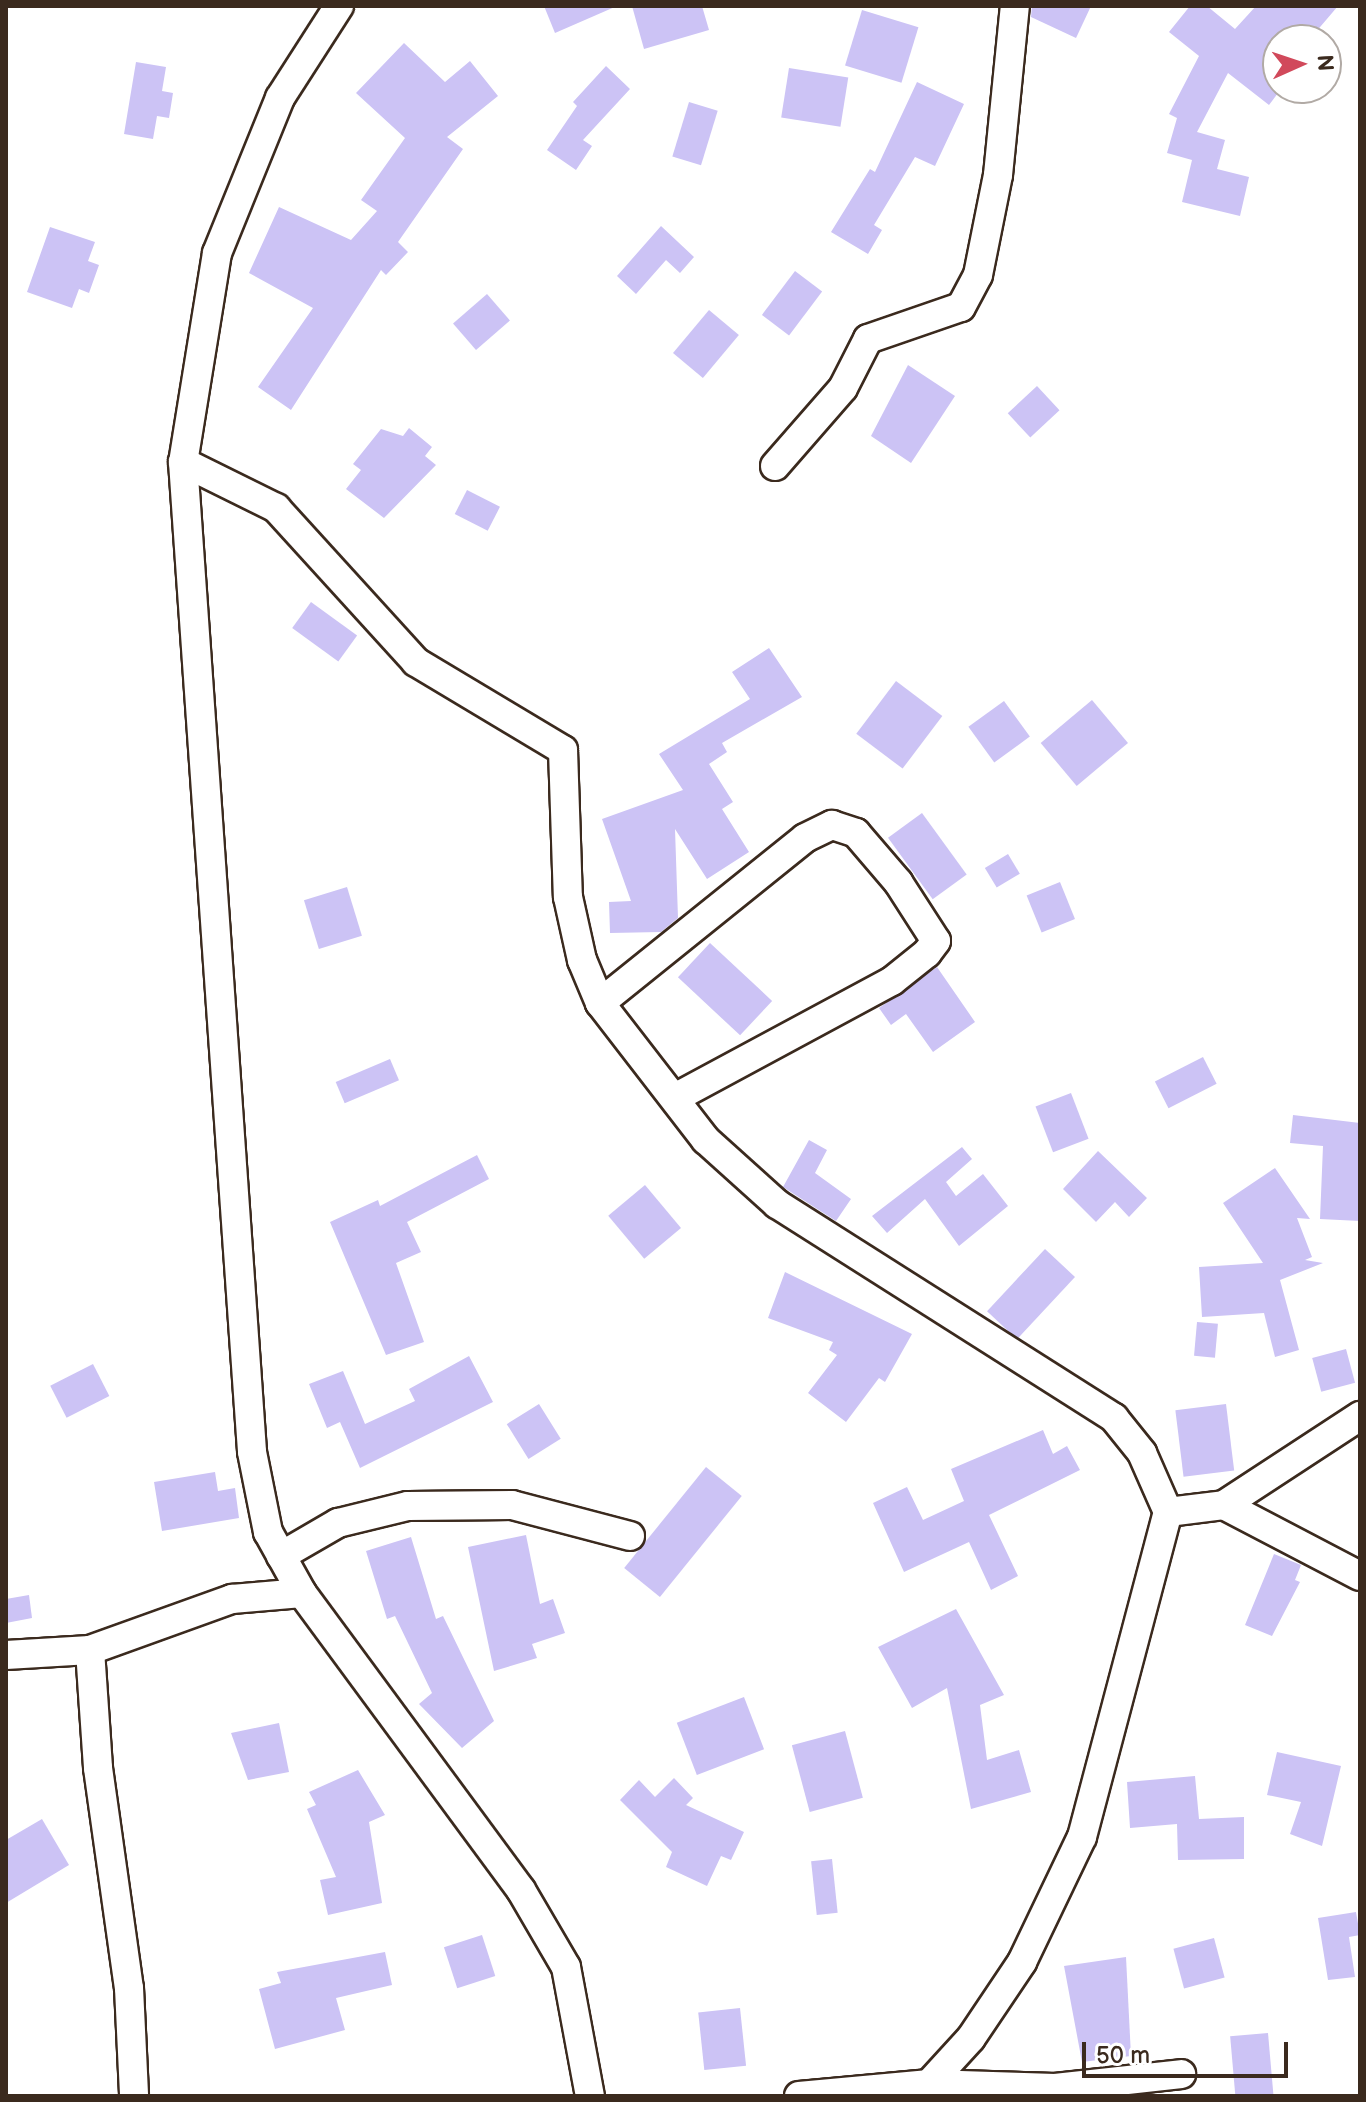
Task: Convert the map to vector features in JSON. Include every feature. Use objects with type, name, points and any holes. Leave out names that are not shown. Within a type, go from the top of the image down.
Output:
[{"type":"street","points":[[339,6],[280,98],[217,253],[183,462],[252,1452],[268,1532],[302,1593],[521,1890],[558,1954],[590,2096]]},
{"type":"street","points":[[775,466],[843,388],[868,339],[961,307],[978,275],[998,175],[1015,6]]},
{"type":"street","points":[[183,462],[276,508],[416,662],[563,750],[568,897],[600,1003],[706,1140],[777,1204],[1114,1418],[1142,1453],[1168,1512],[1082,1837],[1022,1962],[971,2038],[929,2084]]},
{"type":"street","points":[[600,1003],[805,838],[832,825],[856,833],[898,882],[936,941],[927,953],[892,981],[675,1098]]},
{"type":"street","points":[[1168,1512],[1224,1505],[1360,1416]]},
{"type":"street","points":[[281,1556],[338,1523],[408,1506],[512,1505],[630,1536]]},
{"type":"street","points":[[1224,1505],[1360,1576]]},
{"type":"street","points":[[6,1655],[90,1650],[232,1599],[302,1593]]},
{"type":"street","points":[[90,1650],[98,1768],[129,1988],[134,2096]]},
{"type":"street","points":[[799,2096],[929,2084],[1055,2088],[1181,2074]]},
{"type":"building","points":[[544,6],[617,6],[555,33]]},
{"type":"building","points":[[632,6],[702,6],[709,30],[644,49]]},
{"type":"building","points":[[1032,6],[1091,6],[1076,38],[1031,17]]},
{"type":"building","points":[[1190,6],[1207,6],[1235,29],[1256,6],[1338,6],[1323,24],[1262,24],[1262,100],[1228,73],[1197,132],[1225,140],[1217,169],[1249,177],[1240,216],[1182,202],[1192,160],[1167,153],[1177,118],[1169,114],[1199,56],[1169,32]]},
{"type":"building","points":[[862,10],[918,27],[901,83],[845,65]]},
{"type":"building","points":[[404,43],[445,82],[470,61],[498,96],[447,137],[463,149],[398,242],[408,252],[386,275],[381,270],[291,410],[258,387],[313,308],[249,273],[279,207],[351,240],[377,211],[361,200],[405,138],[356,93]]},
{"type":"building","points":[[136,62],[166,67],[162,91],[173,93],[169,118],[157,116],[153,139],[124,134]]},
{"type":"building","points":[[606,66],[630,89],[583,140],[592,146],[576,170],[547,150],[577,106],[573,102]]},
{"type":"building","points":[[789,68],[848,77],[840,127],[781,117]]},
{"type":"building","points":[[917,82],[964,104],[935,166],[915,157],[874,225],[882,230],[868,254],[831,232],[870,169],[875,172]]},
{"type":"building","points":[[689,102],[718,111],[701,165],[672,157]]},
{"type":"building","points":[[661,226],[694,257],[680,273],[666,260],[636,294],[617,276]]},
{"type":"building","points":[[50,227],[95,242],[88,261],[99,265],[89,293],[79,289],[72,308],[27,292]]},
{"type":"building","points":[[795,271],[822,291],[789,335],[762,315]]},
{"type":"building","points":[[487,294],[510,320],[476,350],[453,324]]},
{"type":"building","points":[[709,310],[739,335],[703,378],[673,353]]},
{"type":"building","points":[[908,365],[955,396],[911,463],[871,436]]},
{"type":"building","points":[[1037,386],[1060,410],[1030,437],[1008,413]]},
{"type":"building","points":[[409,428],[432,447],[425,456],[436,465],[384,518],[346,489],[361,470],[353,464],[381,429],[403,436]]},
{"type":"building","points":[[467,490],[500,507],[488,531],[455,514]]},
{"type":"building","points":[[311,602],[357,636],[338,661],[292,628]]},
{"type":"building","points":[[769,648],[802,697],[722,743],[727,752],[709,764],[733,802],[722,809],[749,852],[707,879],[675,829],[678,918],[661,932],[610,933],[609,902],[631,901],[602,819],[683,790],[659,754],[750,699],[732,672]]},
{"type":"building","points":[[896,681],[942,716],[903,769],[856,734]]},
{"type":"building","points":[[1092,700],[1128,743],[1077,786],[1041,743]]},
{"type":"building","points":[[1004,701],[1030,737],[994,762],[968,727]]},
{"type":"building","points":[[922,813],[967,874],[933,899],[888,838]]},
{"type":"building","points":[[1008,854],[1020,874],[997,888],[985,868]]},
{"type":"building","points":[[1060,882],[1075,919],[1042,933],[1027,895]]},
{"type":"building","points":[[347,887],[362,936],[319,949],[304,900]]},
{"type":"building","points":[[710,943],[772,1001],[740,1035],[678,977]]},
{"type":"building","points":[[937,967],[975,1022],[933,1052],[906,1014],[891,1025],[879,1008]]},
{"type":"building","points":[[1203,1057],[1217,1084],[1169,1108],[1155,1082]]},
{"type":"building","points":[[390,1059],[399,1080],[345,1103],[336,1082]]},
{"type":"building","points":[[1071,1093],[1089,1139],[1053,1152],[1036,1107]]},
{"type":"building","points":[[1293,1115],[1360,1123],[1360,1221],[1320,1219],[1323,1146],[1290,1143]]},
{"type":"building","points":[[809,1140],[827,1150],[815,1173],[851,1199],[836,1221],[783,1187]]},
{"type":"building","points":[[962,1147],[972,1159],[946,1182],[956,1196],[983,1174],[1008,1206],[959,1246],[925,1199],[887,1233],[872,1216]]},
{"type":"building","points":[[1098,1151],[1147,1198],[1129,1217],[1115,1202],[1096,1222],[1063,1189]]},
{"type":"building","points":[[477,1155],[489,1179],[407,1222],[421,1252],[396,1263],[424,1342],[386,1355],[330,1222],[378,1200],[380,1206]]},
{"type":"building","points":[[1275,1168],[1310,1219],[1297,1218],[1312,1257],[1305,1260],[1323,1263],[1280,1280],[1299,1350],[1275,1357],[1264,1313],[1202,1317],[1199,1267],[1263,1263],[1223,1203]]},
{"type":"building","points":[[645,1185],[681,1228],[644,1259],[608,1216]]},
{"type":"building","points":[[1045,1249],[1075,1277],[1017,1339],[987,1311]]},
{"type":"building","points":[[785,1272],[912,1334],[885,1382],[879,1378],[846,1422],[808,1393],[837,1355],[829,1350],[833,1342],[768,1318]]},
{"type":"building","points":[[1197,1322],[1218,1324],[1215,1358],[1194,1356]]},
{"type":"building","points":[[1346,1349],[1355,1383],[1321,1392],[1312,1358]]},
{"type":"building","points":[[469,1356],[493,1402],[360,1468],[340,1422],[327,1428],[309,1384],[343,1371],[365,1424],[415,1401],[409,1389]]},
{"type":"building","points":[[93,1364],[109,1396],[67,1418],[50,1386]]},
{"type":"building","points":[[539,1404],[561,1439],[529,1459],[507,1424]]},
{"type":"building","points":[[1226,1404],[1234,1471],[1184,1477],[1175,1410]]},
{"type":"building","points":[[1043,1430],[1053,1454],[1067,1446],[1080,1470],[989,1515],[1018,1576],[991,1590],[969,1542],[904,1572],[873,1503],[907,1487],[923,1520],[964,1501],[951,1469]]},
{"type":"building","points":[[706,1467],[742,1496],[660,1597],[624,1568]]},
{"type":"building","points":[[215,1472],[218,1491],[235,1488],[239,1518],[162,1531],[154,1482]]},
{"type":"building","points":[[526,1535],[540,1604],[553,1599],[565,1633],[532,1644],[537,1658],[494,1671],[468,1547]]},
{"type":"building","points":[[411,1537],[436,1619],[443,1616],[494,1721],[462,1748],[419,1704],[432,1693],[395,1616],[387,1619],[366,1551]]},
{"type":"building","points":[[1274,1554],[1301,1565],[1295,1580],[1300,1582],[1272,1636],[1245,1625]]},
{"type":"building","points":[[29,1595],[32,1618],[6,1623],[6,1599]]},
{"type":"building","points":[[956,1609],[1004,1695],[980,1705],[987,1760],[1019,1750],[1031,1792],[971,1809],[947,1688],[912,1708],[878,1647]]},
{"type":"building","points":[[744,1697],[764,1749],[697,1775],[677,1723]]},
{"type":"building","points":[[279,1723],[289,1772],[248,1780],[231,1733]]},
{"type":"building","points":[[845,1731],[863,1798],[810,1812],[792,1745]]},
{"type":"building","points":[[1277,1752],[1341,1766],[1322,1846],[1290,1834],[1301,1802],[1267,1795]]},
{"type":"building","points":[[358,1770],[385,1815],[369,1822],[382,1903],[328,1915],[320,1880],[336,1877],[307,1809],[316,1805],[309,1792]]},
{"type":"building","points":[[1195,1776],[1199,1819],[1244,1817],[1244,1859],[1178,1860],[1177,1824],[1130,1828],[1127,1782]]},
{"type":"building","points":[[674,1778],[693,1798],[686,1805],[744,1832],[731,1860],[721,1856],[707,1886],[666,1867],[672,1852],[620,1800],[639,1780],[655,1797]]},
{"type":"building","points":[[42,1819],[69,1865],[6,1903],[6,1840]]},
{"type":"building","points":[[832,1859],[838,1913],[817,1915],[811,1861]]},
{"type":"building","points":[[1356,1912],[1360,1935],[1349,1937],[1355,1977],[1328,1980],[1318,1918]]},
{"type":"building","points":[[482,1935],[495,1976],[457,1988],[444,1947]]},
{"type":"building","points":[[1214,1938],[1225,1978],[1184,1988],[1173,1949]]},
{"type":"building","points":[[385,1952],[392,1985],[336,1998],[345,2030],[275,2049],[259,1989],[281,1983],[277,1972]]},
{"type":"building","points":[[1126,1957],[1131,2056],[1082,2062],[1064,1966]]},
{"type":"building","points":[[740,2008],[746,2066],[704,2070],[698,2012]]},
{"type":"building","points":[[1268,2033],[1273,2096],[1235,2096],[1230,2036]]}]
